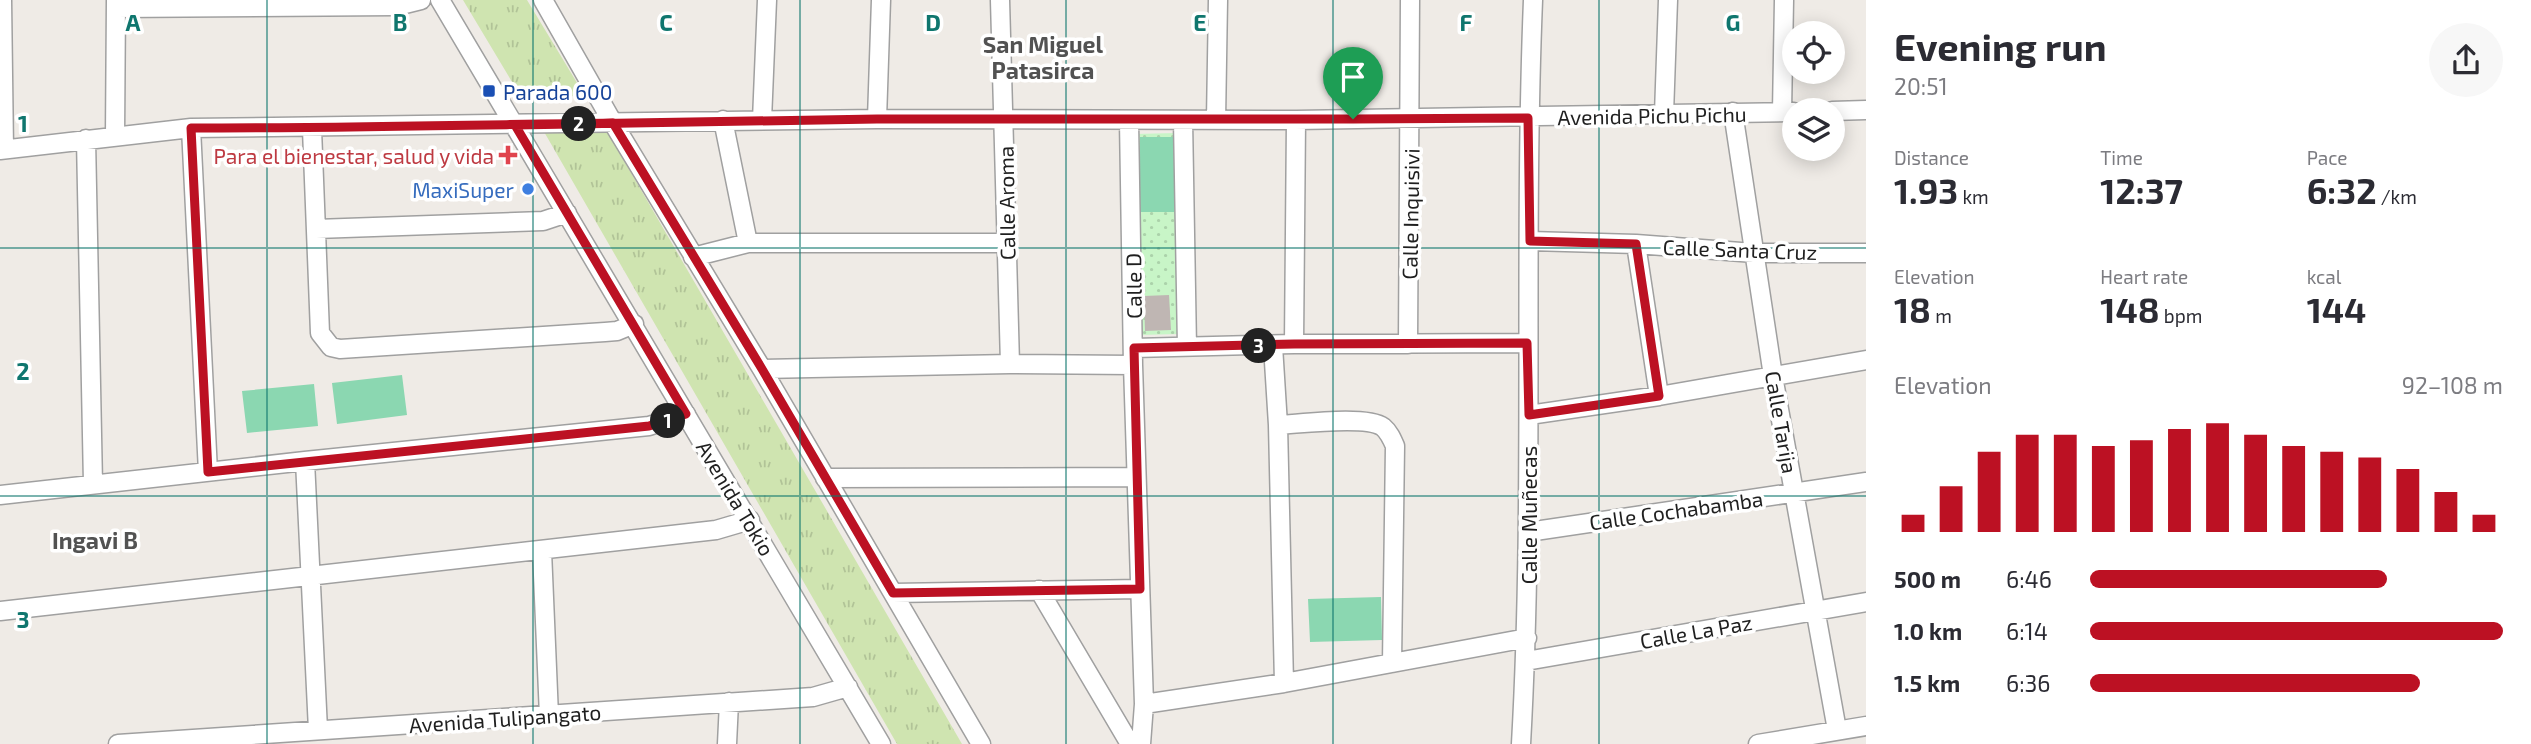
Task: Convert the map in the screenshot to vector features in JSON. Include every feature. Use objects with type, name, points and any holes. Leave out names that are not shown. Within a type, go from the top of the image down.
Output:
[{"type":"street","points":[[2,0],[2,150]]},
{"type":"street","points":[[115,136],[116,4],[397,6],[421,0]]},
{"type":"street","name":"Avenida Tokio","points":[[440,0],[881,744]]},
{"type":"street","points":[[543,0],[981,744]]},
{"type":"street","points":[[762,120],[767,0]]},
{"type":"street","points":[[877,119],[881,0]]},
{"type":"street","name":"Calle Aroma","points":[[1000,0],[1010,364]]},
{"type":"street","points":[[1216,120],[1218,0]]},
{"type":"street","name":"Calle Inquisivi","points":[[1408,344],[1410,0]]},
{"type":"street","points":[[1528,118],[1533,0]]},
{"type":"street","points":[[1664,114],[1668,0]]},
{"type":"street","points":[[1784,0],[1788,98]]},
{"type":"street","points":[[1845,111],[1866,110]]},
{"type":"street","name":"Avenida Pichu Pichu","points":[[2,150],[191,128],[723,120],[1528,118],[1782,112]]},
{"type":"street","name":"Calle Tarija","points":[[1732,113],[1773,376],[1837,730]]},
{"type":"street","name":"Calle Muñecas","points":[[1521,744],[1527,638],[1527,343],[1530,241],[1528,118]]},
{"type":"street","points":[[723,120],[748,243]]},
{"type":"street","points":[[1183,120],[1187,347]]},
{"type":"street","points":[[1294,344],[1296,120]]},
{"type":"street","name":"Calle D","points":[[1129,121],[1136,477],[1144,704],[1142,744]]},
{"type":"street","points":[[191,128],[208,472]]},
{"type":"street","points":[[312,128],[320,333],[331,347],[340,349],[605,332],[617,331],[634,324]]},
{"type":"street","points":[[86,139],[93,484]]},
{"type":"street","points":[[316,229],[543,221],[568,213]]},
{"type":"street","name":"Calle Santa Cruz","points":[[1530,241],[1636,244],[1754,253],[1866,253]]},
{"type":"street","points":[[693,257],[748,243],[1007,243]]},
{"type":"street","points":[[1636,244],[1659,396]]},
{"type":"street","points":[[762,369],[1010,364],[1133,357],[1187,347],[1527,343]]},
{"type":"street","points":[[1273,346],[1278,425],[1284,683]]},
{"type":"street","points":[[1529,415],[1659,396],[1866,360]]},
{"type":"street","points":[[0,495],[649,426],[686,414]]},
{"type":"street","points":[[1278,425],[1369,422],[1381,426],[1390,434],[1395,446],[1392,663]]},
{"type":"street","points":[[305,461],[318,730]]},
{"type":"street","points":[[825,478],[1136,477]]},
{"type":"street","name":"Calle Cochabamba","points":[[1528,532],[1866,482]]},
{"type":"street","points":[[0,611],[716,530],[750,520]]},
{"type":"street","points":[[542,551],[549,716]]},
{"type":"street","points":[[893,593],[1140,589]]},
{"type":"street","points":[[1039,590],[1130,744]]},
{"type":"street","name":"Calle La Paz","points":[[1526,661],[1866,602]]},
{"type":"street","points":[[1144,704],[1284,683],[1527,638]]},
{"type":"street","name":"Avenida Tulipangato","points":[[118,744],[277,738],[318,730],[813,697],[848,687]]},
{"type":"street","points":[[727,744],[729,702]]},
{"type":"street","points":[[1758,744],[1866,726]]},
{"type":"green space","points":[[463,0],[527,0],[585,96],[521,97]]},
{"type":"green space","points":[[604,126],[962,744],[897,744],[543,130]]},
{"type":"green space","points":[[1177,133],[1180,334],[1139,335],[1134,134]]},
{"type":"green space","points":[[1140,137],[1174,137],[1174,212],[1139,212]]},
{"type":"green space","points":[[402,375],[407,415],[337,424],[332,383]]},
{"type":"green space","points":[[314,384],[318,426],[247,433],[242,391]]},
{"type":"green space","points":[[1381,597],[1382,640],[1310,642],[1308,599]]},
{"type":"building","points":[[1169,295],[1171,330],[1145,331],[1144,296]]},
{"type":"place","name":"Parada 600","points":[[489,91]]},
{"type":"place","name":"Para el bienestar, salud y vida","points":[[508,155]]},
{"type":"place","name":"MaxiSuper","points":[[528,189]]},
{"type":"district","name":"San Miguel Patasirca","points":[[1043,57]]},
{"type":"district","name":"Ingavi B","points":[[95,540]]},
{"type":"route","points":[[1353,119],[723,120],[515,125],[686,414],[649,426],[208,472],[191,128],[312,128],[515,125],[613,123],[762,369],[893,593],[1140,589],[1134,348],[1527,343],[1529,415],[1659,396],[1636,244],[1530,241],[1528,118],[1353,119]]}]
